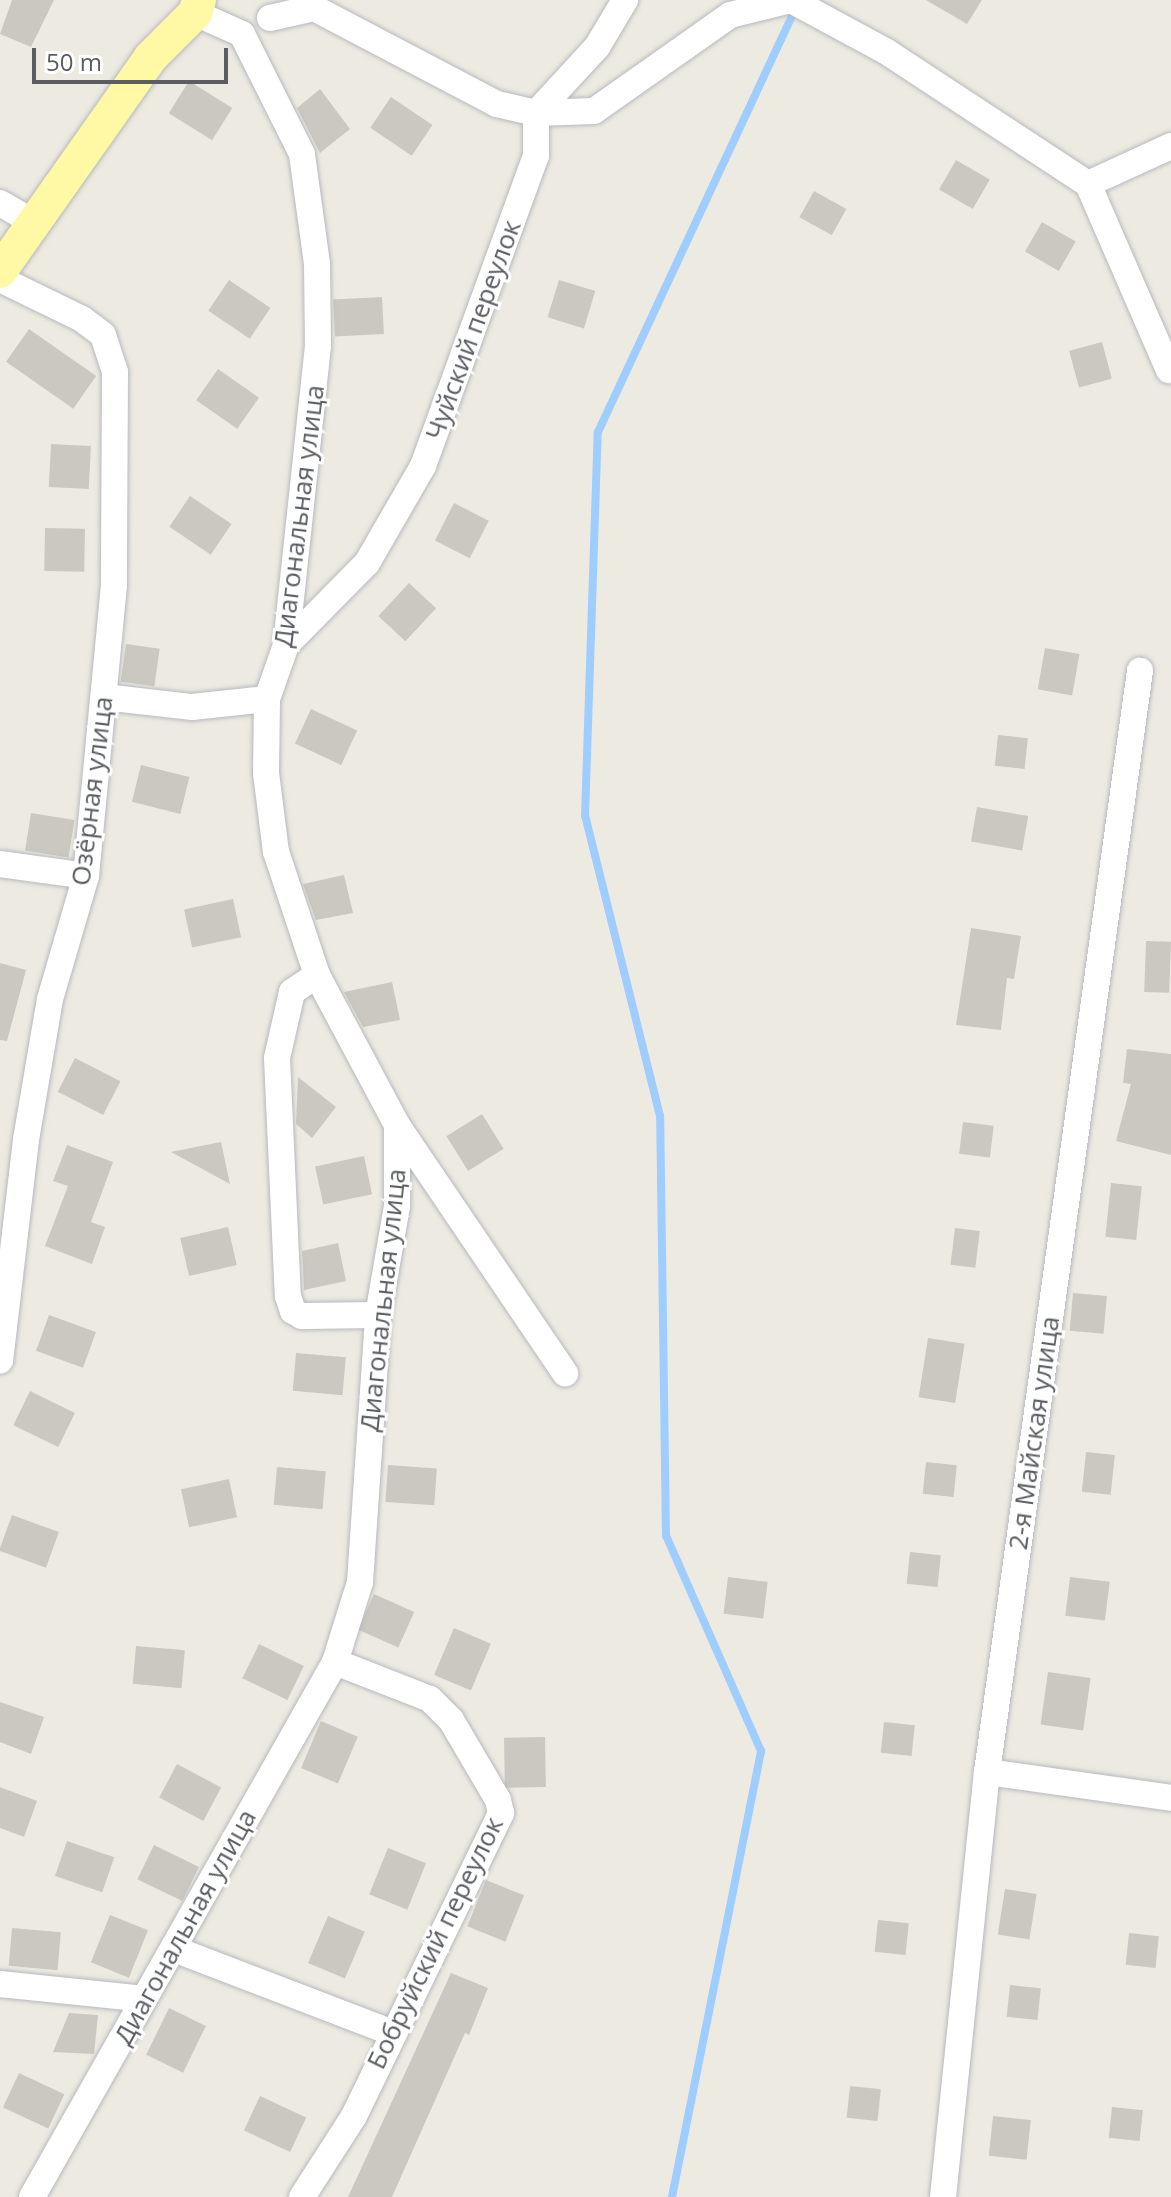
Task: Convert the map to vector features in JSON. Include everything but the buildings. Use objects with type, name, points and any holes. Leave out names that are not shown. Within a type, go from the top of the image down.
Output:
[{"type":"main road","points":[[0,271],[150,58],[197,6]]},
{"type":"street","points":[[197,6],[242,34],[296,0]]},
{"type":"street","points":[[536,113],[597,47],[625,0]]},
{"type":"street","points":[[270,18],[314,8],[497,104],[536,113],[594,111],[730,15],[791,0],[887,52],[1088,184],[1169,370]]},
{"type":"street","name":"Диагональная улица","points":[[32,2197],[335,1662],[360,1582],[378,1315],[397,1206],[397,1125],[317,975],[276,852],[266,773],[267,699],[286,645],[313,417],[317,264],[302,154],[242,34]]},
{"type":"street","name":"Чуйский переулок","points":[[286,645],[367,563],[423,466],[536,156],[536,113]]},
{"type":"street","points":[[1088,184],[1171,146]]},
{"type":"street","points":[[0,203],[34,223]]},
{"type":"street","name":"Озёрная улица","points":[[0,279],[82,319],[103,335],[115,372],[114,585],[86,876],[50,999],[26,1140],[0,1360]]},
{"type":"street","name":"2-я Майская улица","points":[[943,2197],[987,1772],[1140,671]]},
{"type":"street","points":[[104,697],[192,707],[267,699]]},
{"type":"street","points":[[0,864],[86,876]]},
{"type":"street","points":[[317,975],[292,992],[277,1058],[288,1296],[293,1311],[302,1316],[378,1315]]},
{"type":"street","points":[[397,1125],[565,1373]]},
{"type":"street","name":"Бобруйский переулок","points":[[302,2197],[354,2116],[390,2032],[501,1813],[498,1800],[451,1720],[430,1699],[335,1662]]},
{"type":"street","points":[[987,1772],[1171,1798]]},
{"type":"street","points":[[174,1949],[390,2032]]},
{"type":"street","points":[[0,1984],[144,1999]]},
{"type":"waterway","points":[[672,2197],[761,1751],[666,1536],[660,1116],[585,816],[598,432],[796,8]]}]
